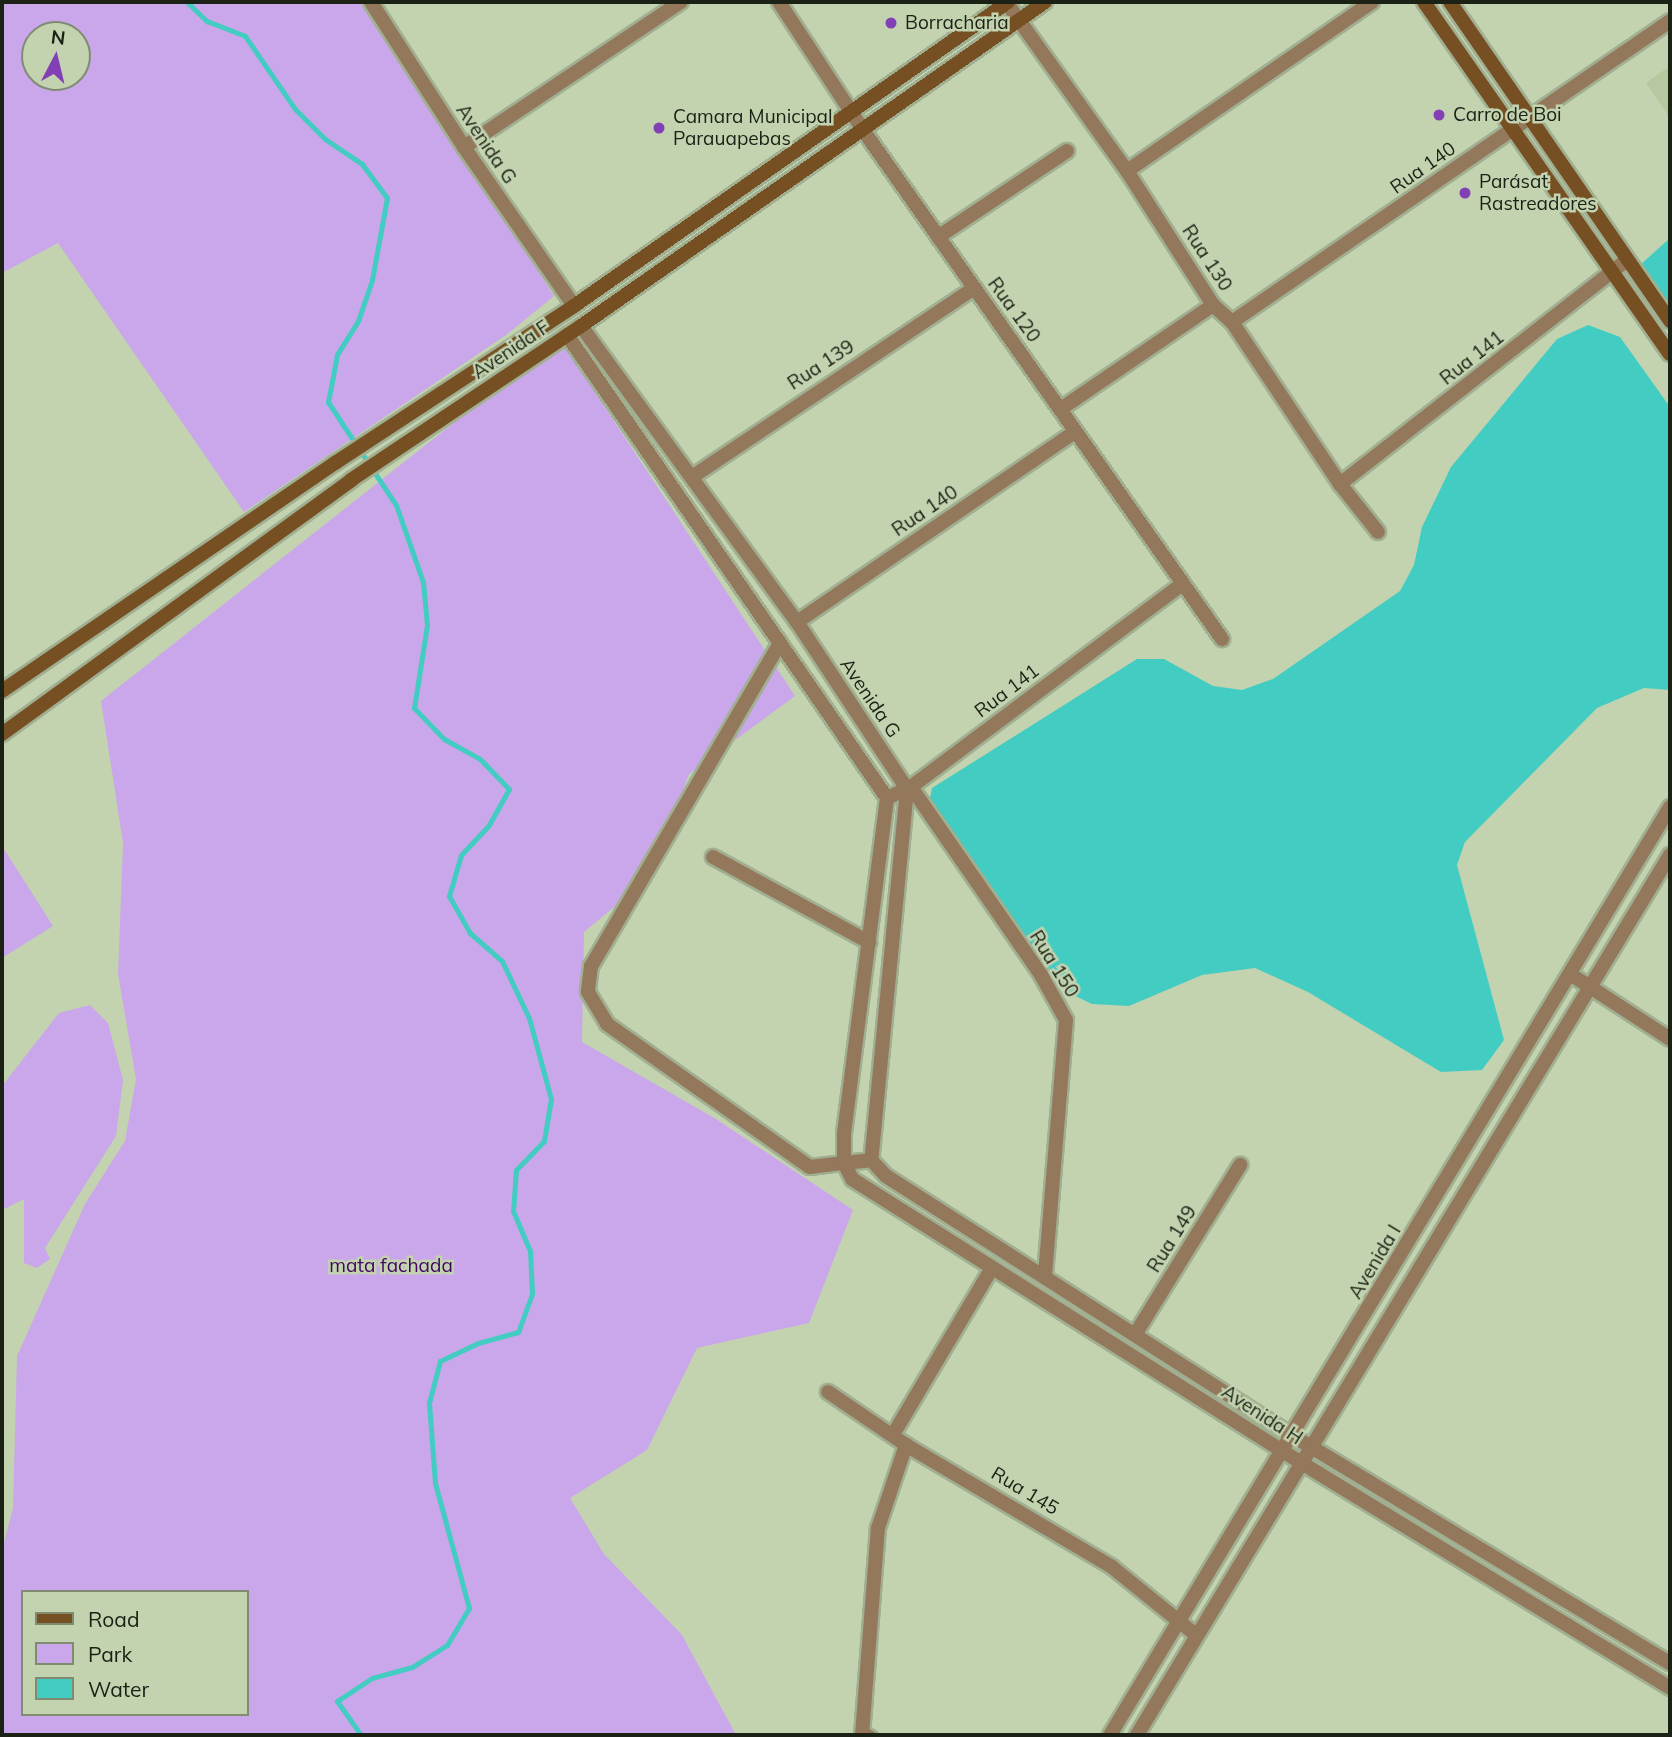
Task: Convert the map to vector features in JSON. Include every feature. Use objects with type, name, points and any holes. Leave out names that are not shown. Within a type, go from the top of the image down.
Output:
[{"type":"main road","name":"Avenida F","points":[[2,691],[335,463],[574,306],[850,109],[1007,2]]},
{"type":"main road","name":"Avenida F","points":[[3,731],[351,480],[581,326],[1045,2]]},
{"type":"main road","points":[[1424,2],[1670,354]]},
{"type":"main road","points":[[1450,2],[1670,321]]},
{"type":"street","name":"Avenida G","points":[[372,2],[464,148],[574,306]]},
{"type":"street","points":[[464,148],[681,2]]},
{"type":"street","name":"Rua 120","points":[[779,2],[863,130],[1062,408],[1075,432],[1181,585],[1222,639]]},
{"type":"street","name":"Rua 130","points":[[1007,2],[1128,171],[1213,305],[1232,323],[1340,484],[1378,532]]},
{"type":"street","points":[[1128,171],[1372,2]]},
{"type":"street","name":"Rua 140","points":[[1232,323],[1670,21]]},
{"type":"street","points":[[938,237],[1067,151]]},
{"type":"street","name":"Rua 141","points":[[1340,484],[1627,260]]},
{"type":"street","name":"Rua 139","points":[[692,477],[974,288]]},
{"type":"street","points":[[1062,408],[1213,305]]},
{"type":"street","name":"Avenida G","points":[[581,326],[796,622],[909,788]]},
{"type":"street","points":[[567,335],[887,799],[844,1133],[844,1163]]},
{"type":"street","name":"Rua 140","points":[[796,622],[1075,432]]},
{"type":"street","name":"Rua 141","points":[[887,799],[909,788],[1181,585]]},
{"type":"street","points":[[780,643],[591,966],[588,992],[607,1024],[810,1167],[871,1160],[909,788]]},
{"type":"street","name":"Rua 150","points":[[909,788],[1041,975],[1066,1020],[1045,1275]]},
{"type":"street","name":"Avenida I","points":[[1110,1735],[1293,1436],[1670,807]]},
{"type":"street","points":[[1137,1735],[1300,1462],[1591,990],[1670,855]]},
{"type":"street","points":[[713,857],[869,942]]},
{"type":"street","points":[[1570,974],[1670,1040]]},
{"type":"street","name":"Avenida H","points":[[871,1160],[886,1176],[1136,1333],[1310,1447],[1670,1663]]},
{"type":"street","name":"Avenida H","points":[[844,1163],[852,1179],[864,1188],[1300,1462],[1670,1688]]},
{"type":"street","name":"Rua 149","points":[[1136,1333],[1240,1165]]},
{"type":"street","points":[[894,1433],[992,1268]]},
{"type":"street","name":"Rua 145","points":[[828,1392],[894,1433],[905,1445],[1112,1567],[1196,1635]]},
{"type":"street","points":[[866,1733],[878,1528],[905,1445]]},
{"type":"shaded area","points":[[1670,66],[1670,118],[1646,83]]},
{"type":"green space","points":[[2,2],[367,2],[554,296],[506,335],[244,512],[58,243],[2,273]]},
{"type":"green space","name":"mata fachada","points":[[560,339],[795,696],[689,774],[654,874],[584,932],[582,1042],[716,1119],[853,1210],[809,1323],[697,1348],[647,1450],[570,1498],[604,1554],[682,1635],[736,1735],[2,1735],[2,1550],[13,1508],[17,1356],[85,1204],[125,1141],[136,1079],[118,974],[123,843],[101,701]]},
{"type":"green space","points":[[2,846],[53,926],[2,958]]},
{"type":"green space","points":[[90,1005],[108,1023],[123,1080],[116,1136],[45,1248],[50,1259],[37,1268],[24,1263],[24,1199],[2,1210],[2,1086],[59,1013]]},
{"type":"water","points":[[1670,238],[1670,312],[1639,266]]},
{"type":"water","points":[[1588,325],[1620,337],[1670,407],[1670,690],[1644,688],[1597,708],[1465,842],[1457,865],[1504,1040],[1482,1070],[1441,1072],[1308,992],[1255,968],[1202,975],[1129,1006],[1092,1004],[1067,992],[928,808],[932,788],[1137,659],[1164,659],[1213,686],[1242,690],[1273,679],[1400,591],[1414,565],[1422,527],[1451,467],[1557,339]]},
{"type":"waterway","points":[[187,2],[207,21],[245,36],[295,109],[325,139],[362,164],[387,198],[372,280],[358,321],[337,355],[328,402],[396,505],[423,582],[427,625],[414,708],[444,739],[480,759],[509,789],[489,825],[461,855],[449,896],[470,933],[502,961],[529,1018],[551,1099],[544,1141],[516,1170],[513,1211],[530,1251],[532,1294],[518,1332],[478,1343],[440,1361],[429,1403],[435,1483],[469,1608],[447,1645],[412,1667],[372,1678],[337,1701],[361,1735]]},
{"type":"place","name":"Borracharia","points":[[891,23]]},
{"type":"place","name":"Carro de Boi","points":[[1439,115]]},
{"type":"place","name":"Camara Municipal Parauapebas","points":[[659,128]]},
{"type":"place","name":"Parásat Rastreadores","points":[[1465,193]]}]
